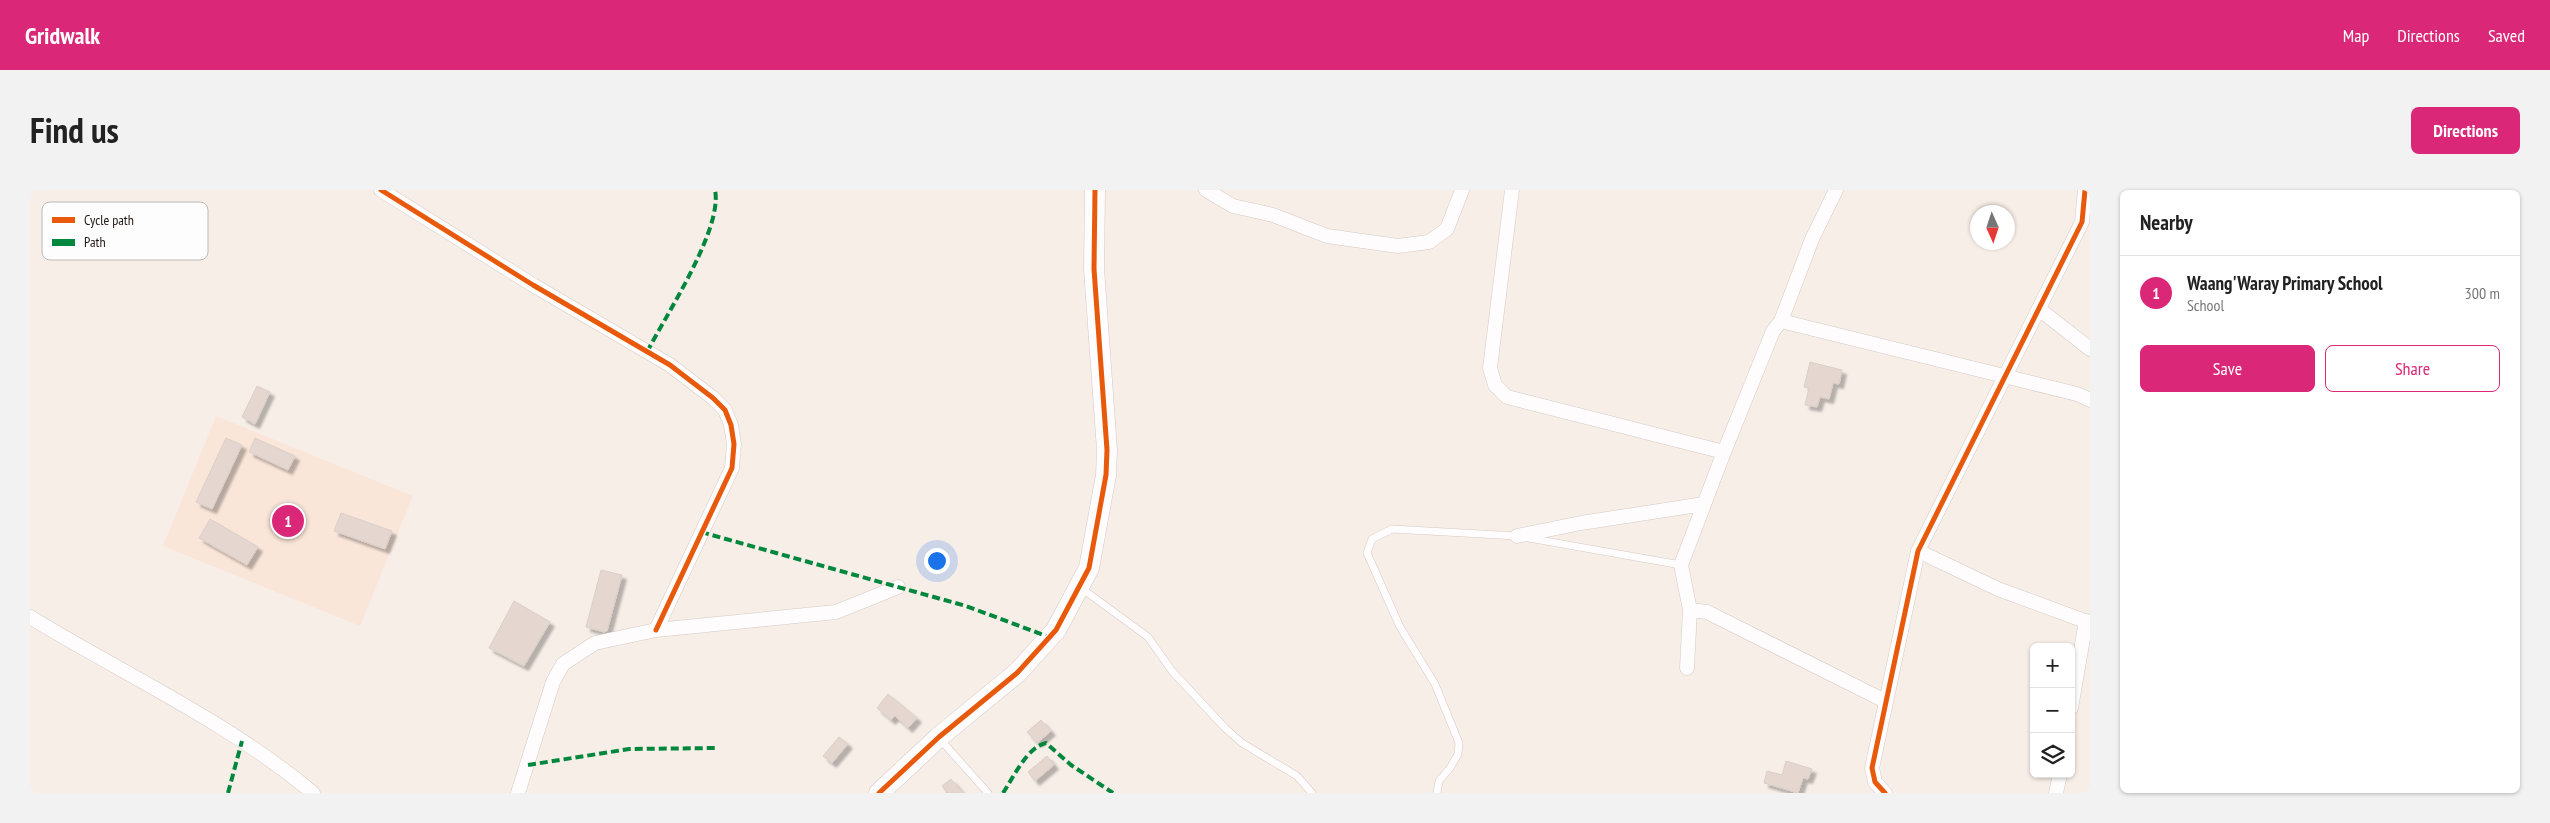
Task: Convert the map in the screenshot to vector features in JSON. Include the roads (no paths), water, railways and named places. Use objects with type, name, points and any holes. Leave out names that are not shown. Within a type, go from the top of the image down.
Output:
[{"type":"street","points":[[381,190],[534,285],[670,365],[714,398],[725,410],[731,426],[734,444],[732,468],[656,630]]},
{"type":"street","points":[[879,793],[939,737],[1018,673],[1056,630],[1089,568],[1106,475],[1107,450],[1094,269],[1095,190]]},
{"type":"street","points":[[1206,190],[1233,206],[1273,215],[1327,236],[1398,246],[1429,242],[1447,229],[1462,190]]},
{"type":"street","points":[[1512,190],[1490,368],[1495,385],[1507,397],[1724,452]]},
{"type":"street","points":[[1686,668],[1690,610],[1681,565],[1773,331],[1781,322],[1812,239],[1836,190]]},
{"type":"street","points":[[1885,793],[1875,782],[1872,768],[1918,550],[2082,222],[2085,190]]},
{"type":"street","points":[[2039,309],[2090,349]]},
{"type":"street","points":[[1781,322],[2077,394],[2090,400]]},
{"type":"street","points":[[1517,536],[1581,523],[1704,504]]},
{"type":"street","points":[[1918,550],[1998,589],[2088,622],[2075,688]]},
{"type":"street","points":[[518,793],[553,682],[563,664],[595,643],[656,630],[836,612],[898,587]]},
{"type":"street","points":[[1690,610],[1707,612],[1886,701]]},
{"type":"street","points":[[30,617],[87,652],[193,709],[290,774],[313,793]]},
{"type":"street","points":[[2056,793],[2059,778]]},
{"type":"lane","points":[[1437,793],[1440,781],[1458,754],[1459,743],[1435,684],[1400,627],[1367,553],[1372,539],[1392,529],[1517,536],[1681,565]]},
{"type":"lane","points":[[1079,586],[1148,638],[1172,671],[1225,728],[1242,743],[1297,776],[1312,793]]},
{"type":"lane","points":[[939,737],[988,793]]},
{"type":"place","name":"Waang'Waray Primary School","points":[[288,521]]}]
